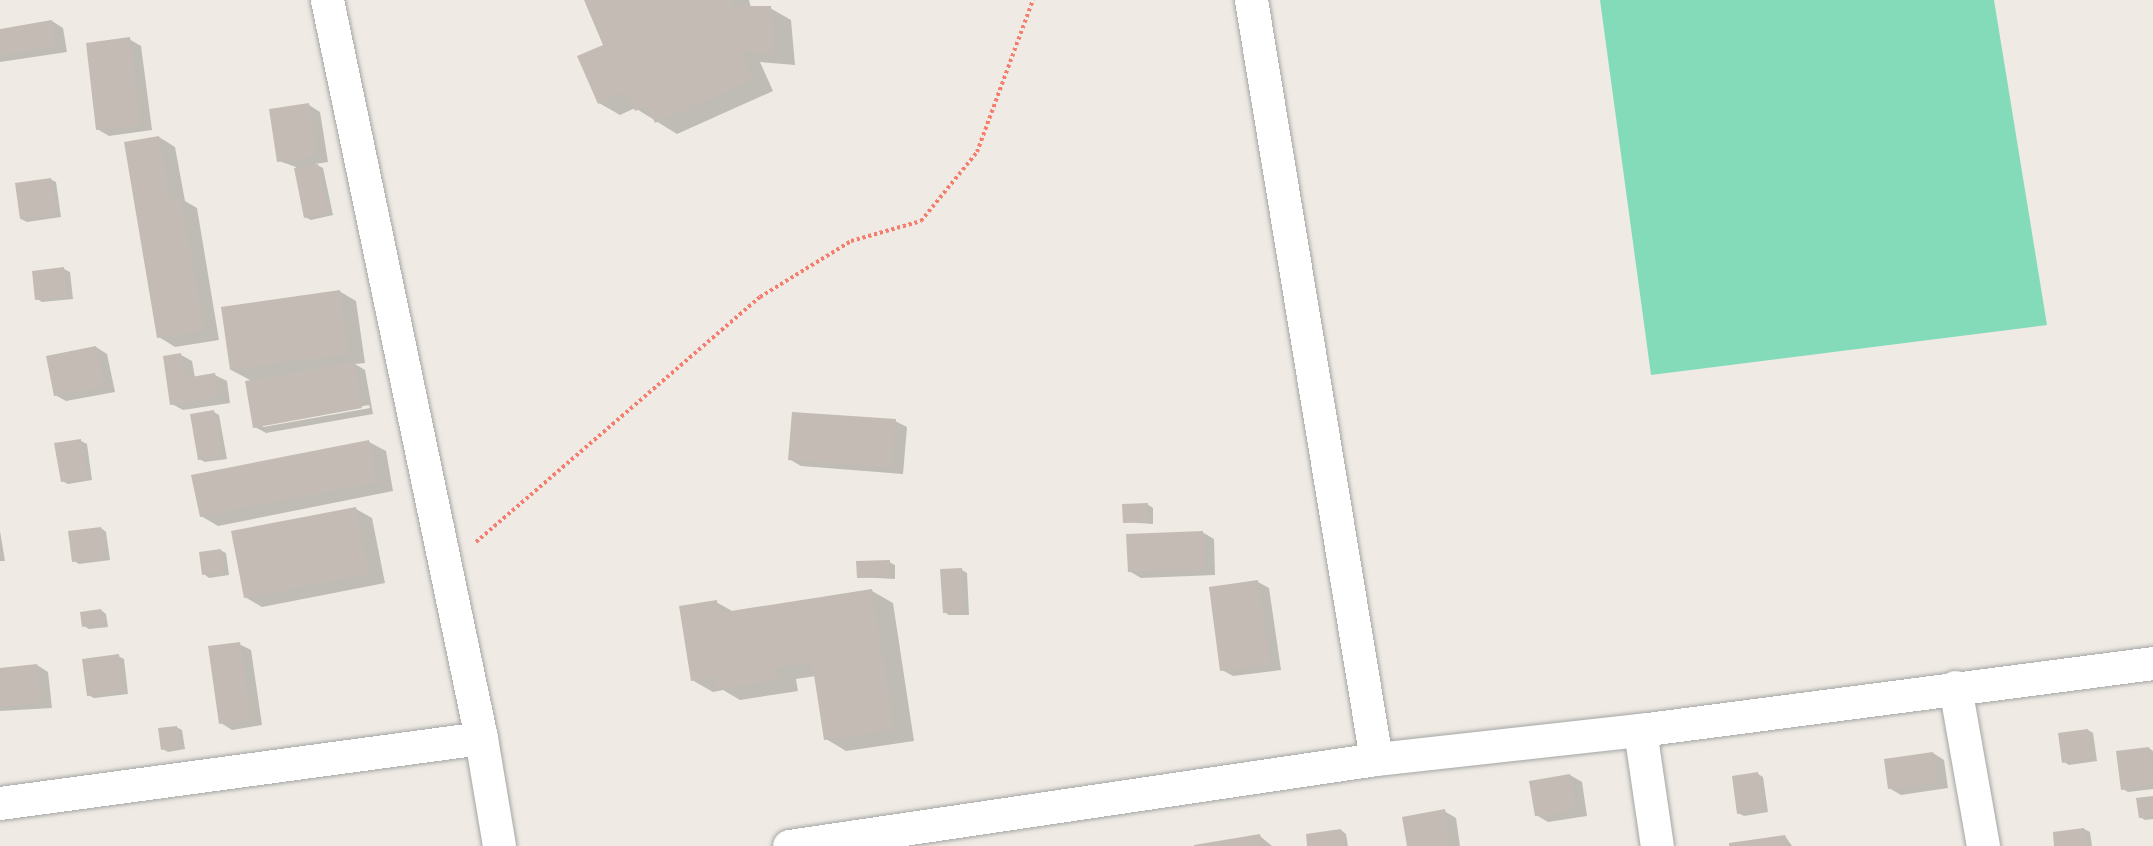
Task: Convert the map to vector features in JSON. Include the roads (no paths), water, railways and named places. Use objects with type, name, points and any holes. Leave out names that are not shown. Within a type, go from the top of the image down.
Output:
[{"type":"street","points":[[327,0],[481,738],[499,846]]},
{"type":"street","points":[[1251,0],[1376,759]]},
{"type":"street","points":[[791,846],[1376,759],[1640,729],[2153,663]]},
{"type":"street","points":[[1954,687],[1983,846]]},
{"type":"street","points":[[1640,729],[1657,846]]},
{"type":"street","points":[[0,803],[481,738]]}]
